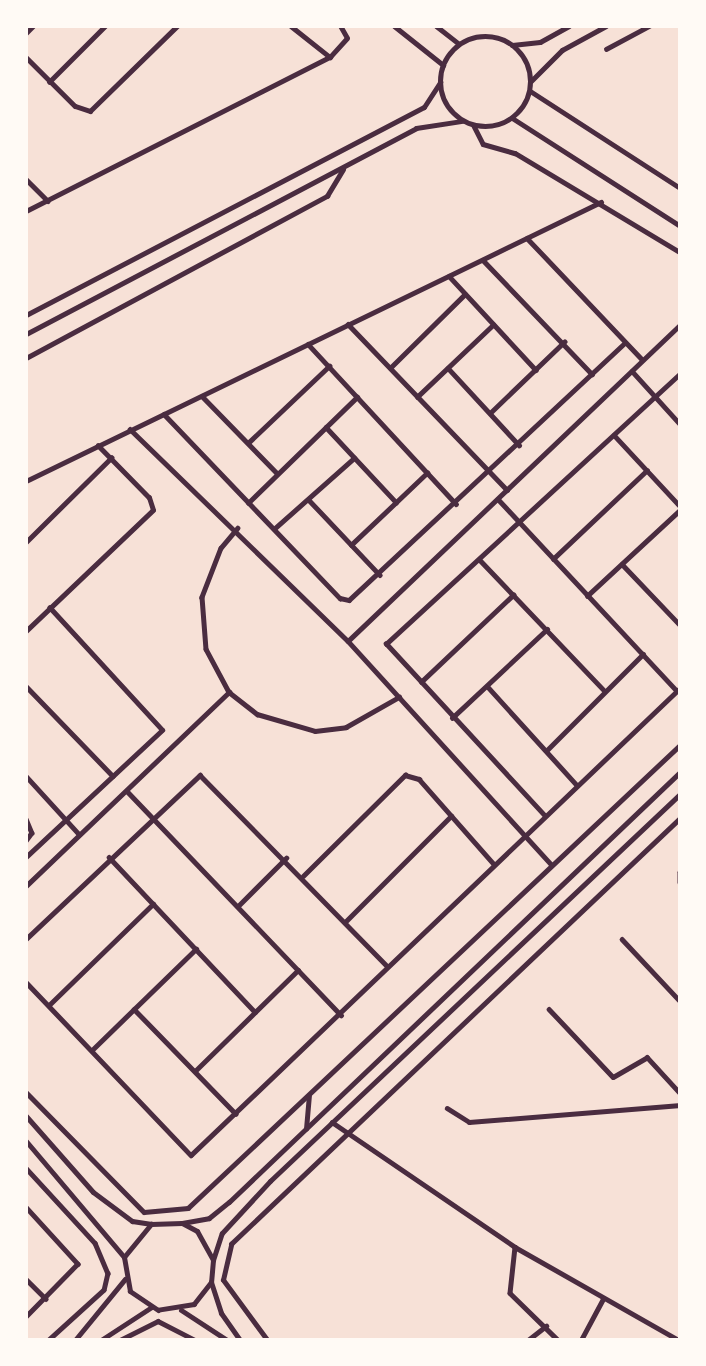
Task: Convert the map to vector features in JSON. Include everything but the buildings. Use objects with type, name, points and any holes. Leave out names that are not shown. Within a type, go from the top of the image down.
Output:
[{"type":"street","points":[[26,33],[33,26]]},
{"type":"street","points":[[49,82],[105,26]]},
{"type":"street","points":[[26,57],[81,110],[97,108],[177,26]]},
{"type":"street","points":[[291,26],[330,57]]},
{"type":"street","points":[[26,211],[330,57],[347,38],[340,26]]},
{"type":"street","points":[[394,26],[443,65]]},
{"type":"street","points":[[436,26],[458,44]]},
{"type":"street","points":[[569,26],[540,42],[512,45],[486,36],[458,44],[443,65],[440,82],[442,97],[462,121],[474,126],[513,118],[680,226]]},
{"type":"street","points":[[531,81],[562,50],[606,26]]},
{"type":"street","points":[[606,49],[649,26]]},
{"type":"street","points":[[512,45],[531,81],[530,91],[513,118]]},
{"type":"street","points":[[26,315],[424,107],[440,82]]},
{"type":"street","points":[[530,91],[680,188]]},
{"type":"street","points":[[26,334],[343,169],[416,128],[462,121]]},
{"type":"street","points":[[474,126],[483,144],[515,153],[601,202],[680,252]]},
{"type":"street","points":[[26,358],[327,196],[343,169]]},
{"type":"street","points":[[26,179],[48,201]]},
{"type":"street","points":[[26,481],[601,202]]},
{"type":"street","points":[[527,238],[642,359]]},
{"type":"street","points":[[483,260],[592,374]]},
{"type":"street","points":[[449,276],[536,370]]},
{"type":"street","points":[[390,368],[465,294]]},
{"type":"street","points":[[348,324],[507,490]]},
{"type":"street","points":[[417,397],[494,325]]},
{"type":"street","points":[[348,641],[680,325]]},
{"type":"street","points":[[490,413],[564,342]]},
{"type":"street","points":[[164,414],[345,601],[380,575],[625,343]]},
{"type":"street","points":[[308,344],[456,504]]},
{"type":"street","points":[[248,443],[329,366]]},
{"type":"street","points":[[448,368],[519,445]]},
{"type":"street","points":[[632,371],[680,424]]},
{"type":"street","points":[[544,815],[452,718],[386,643],[520,524],[680,374]]},
{"type":"street","points":[[202,396],[277,474]]},
{"type":"street","points":[[248,503],[357,397]]},
{"type":"street","points":[[326,427],[396,502]]},
{"type":"street","points":[[130,429],[238,528],[348,641],[551,864]]},
{"type":"street","points":[[587,596],[680,508],[614,435]]},
{"type":"street","points":[[26,631],[153,510],[98,446]]},
{"type":"street","points":[[26,542],[111,458]]},
{"type":"street","points":[[274,529],[354,458]]},
{"type":"street","points":[[553,559],[647,470]]},
{"type":"street","points":[[351,545],[427,473]]},
{"type":"street","points":[[26,982],[92,1050],[183,1155],[194,1153],[341,1015],[387,966],[493,863],[678,689],[587,596],[498,499]]},
{"type":"street","points":[[309,500],[380,575]]},
{"type":"street","points":[[238,528],[221,548],[202,597],[206,649],[229,692],[257,714],[315,731],[346,727],[398,697]]},
{"type":"street","points":[[480,560],[604,690]]},
{"type":"street","points":[[622,564],[679,622]]},
{"type":"street","points":[[421,682],[513,595]]},
{"type":"street","points":[[26,857],[161,727],[50,608]]},
{"type":"street","points":[[452,718],[547,629]]},
{"type":"street","points":[[546,751],[604,690],[643,654]]},
{"type":"street","points":[[26,686],[113,776]]},
{"type":"street","points":[[488,687],[577,785]]},
{"type":"street","points":[[26,886],[229,692]]},
{"type":"street","points":[[26,1092],[135,1205],[155,1215],[198,1202],[551,864],[680,745]]},
{"type":"street","points":[[26,1116],[93,1192],[132,1221],[151,1224],[182,1223],[209,1218],[680,772]]},
{"type":"street","points":[[303,876],[405,775],[419,779],[493,863]]},
{"type":"street","points":[[26,776],[79,834]]},
{"type":"street","points":[[26,939],[188,780],[207,777],[387,966]]},
{"type":"street","points":[[127,790],[341,1015]]},
{"type":"street","points":[[240,1340],[221,1313],[211,1282],[213,1260],[222,1233],[332,1122],[680,794]]},
{"type":"street","points":[[345,922],[451,816]]},
{"type":"street","points":[[267,1340],[223,1280],[228,1249],[680,818]]},
{"type":"street","points":[[26,819],[32,833],[26,841]]},
{"type":"street","points":[[109,857],[255,1012]]},
{"type":"street","points":[[238,906],[286,858]]},
{"type":"street","points":[[680,872],[680,882]]},
{"type":"street","points":[[49,1005],[153,904]]},
{"type":"street","points":[[622,939],[680,1000]]},
{"type":"street","points":[[92,1050],[196,949]]},
{"type":"street","points":[[195,1071],[298,970]]},
{"type":"street","points":[[134,1009],[236,1114]]},
{"type":"street","points":[[549,1009],[613,1077],[624,1076],[646,1057],[680,1093]]},
{"type":"street","points":[[306,1129],[309,1095]]},
{"type":"street","points":[[447,1108],[469,1122],[680,1105]]},
{"type":"street","points":[[332,1122],[515,1247],[679,1340]]},
{"type":"street","points":[[26,1141],[124,1257],[125,1279],[150,1308]]},
{"type":"street","points":[[26,1168],[95,1243],[108,1273],[104,1290],[49,1340]]},
{"type":"street","points":[[26,1207],[78,1264],[26,1317]]},
{"type":"street","points":[[182,1223],[208,1244],[213,1260]]},
{"type":"street","points":[[124,1257],[151,1224]]},
{"type":"street","points":[[515,1247],[510,1293],[558,1340]]},
{"type":"street","points":[[26,1279],[46,1299]]},
{"type":"street","points":[[75,1340],[125,1279]]},
{"type":"street","points":[[181,1310],[211,1282]]},
{"type":"street","points":[[581,1340],[603,1299]]},
{"type":"street","points":[[101,1340],[150,1308],[181,1310],[227,1340]]},
{"type":"street","points":[[120,1340],[158,1321],[195,1340]]},
{"type":"street","points":[[528,1340],[545,1326]]}]
